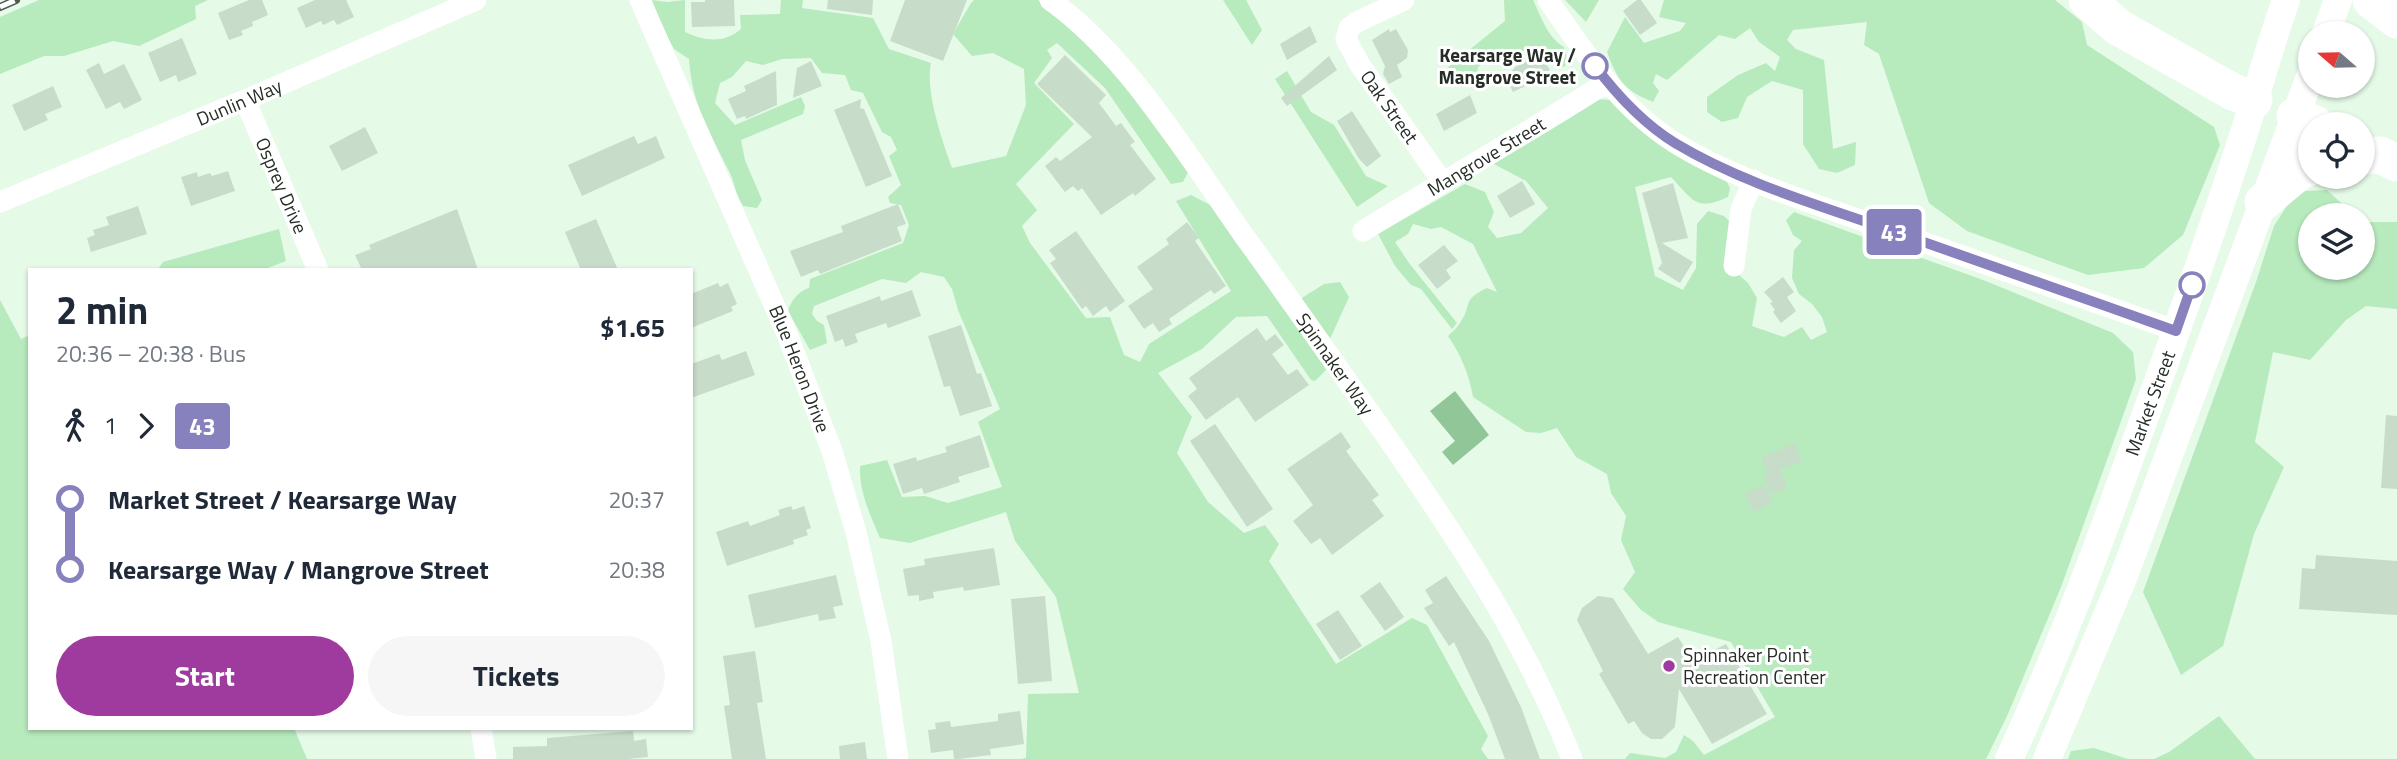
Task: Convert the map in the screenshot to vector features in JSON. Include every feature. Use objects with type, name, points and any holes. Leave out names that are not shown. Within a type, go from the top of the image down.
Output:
[{"type":"highway","points":[[2087,0],[2118,27],[2233,92],[2254,100]]},
{"type":"highway","points":[[2371,0],[2397,20]]},
{"type":"highway","points":[[2263,202],[2298,174]]},
{"type":"main road","name":"Market Street","points":[[2009,759],[2086,576],[2176,331],[2287,0]]},
{"type":"main road","points":[[2330,21],[2338,0]]},
{"type":"main road","points":[[2254,100],[2298,117]]},
{"type":"main road","name":"Market Street","points":[[2047,759],[2125,573],[2263,202],[2298,134]]},
{"type":"main road","points":[[2176,331],[2211,342]]},
{"type":"street","name":"Dunlin Way","points":[[0,202],[476,0]]},
{"type":"street","name":"Blue Heron Drive","points":[[640,0],[787,334],[832,451],[856,532],[881,641],[898,759]]},
{"type":"street","name":"Spinnaker Way","points":[[1050,0],[1099,42],[1155,110],[1443,517],[1527,657],[1572,759]]},
{"type":"street","name":"Oak Street","points":[[1404,0],[1369,15],[1349,28],[1346,39],[1380,85],[1442,181]]},
{"type":"street","points":[[1548,0],[1609,84],[1642,118],[1674,142],[1716,164],[1836,212],[2176,331]]},
{"type":"street","name":"Mangrove Street","points":[[1363,231],[1442,181],[1609,84]]},
{"type":"street","name":"Osprey Drive","points":[[245,100],[317,268]]},
{"type":"street","points":[[1734,266],[1741,209],[1754,180]]},
{"type":"street","points":[[481,730],[486,759]]},
{"type":"shaded area","points":[[39,0],[208,0],[195,6],[196,19],[139,46],[113,41],[64,56],[44,56],[0,74],[0,17]]},
{"type":"shaded area","points":[[652,0],[685,0],[685,32],[714,40],[728,37],[741,29],[740,15],[780,14],[781,0],[803,0],[802,8],[873,18],[889,49],[931,63],[932,101],[952,168],[1006,156],[1026,105],[1024,69],[993,53],[972,56],[953,34],[971,3],[974,0],[1038,0],[1079,31],[1126,88],[1188,172],[1183,182],[1171,184],[1105,88],[1057,43],[1047,50],[1052,58],[1034,83],[1074,124],[1016,184],[1037,210],[1022,226],[1030,243],[1086,318],[1110,317],[1124,355],[1140,362],[1149,344],[1231,291],[1176,201],[1191,195],[1214,207],[1291,305],[1324,284],[1340,282],[1349,297],[1330,339],[1321,349],[1326,370],[1315,381],[1311,380],[1267,316],[1236,317],[1202,349],[1158,373],[1192,417],[1177,453],[1208,502],[1244,533],[1265,525],[1279,544],[1269,561],[1336,664],[1412,618],[1427,625],[1488,736],[1481,749],[1488,759],[1020,759],[1026,758],[1028,694],[1079,693],[1056,597],[1015,541],[1006,512],[910,543],[880,538],[861,485],[860,466],[887,460],[902,497],[925,496],[948,503],[1002,487],[978,422],[1000,409],[958,310],[952,289],[944,277],[921,272],[906,283],[882,279],[814,306],[812,314],[824,325],[827,343],[810,350],[788,311],[796,297],[809,288],[810,279],[903,243],[909,225],[901,205],[890,203],[888,197],[901,185],[889,156],[897,150],[891,137],[882,132],[863,93],[851,90],[845,75],[822,73],[811,58],[782,59],[763,65],[746,61],[732,77],[720,83],[715,103],[735,125],[801,97],[805,106],[803,114],[741,140],[745,160],[762,200],[757,208],[743,206],[698,104],[689,59],[674,49]]},
{"type":"shaded area","points":[[1223,0],[1246,0],[1262,30],[1252,45]]},
{"type":"shaded area","points":[[1504,0],[1533,0],[1549,32],[1564,47],[1568,61],[1564,67],[1558,67],[1549,60],[1544,50],[1498,53],[1478,67],[1477,74],[1468,80],[1447,68],[1505,21]]},
{"type":"shaded area","points":[[1565,0],[1599,0],[1586,22]]},
{"type":"shaded area","points":[[1664,0],[2055,0],[2082,22],[2087,45],[2214,127],[2220,145],[2183,235],[2144,268],[2088,275],[1967,231],[1929,203],[1879,54],[1864,45],[1867,22],[1793,30],[1787,40],[1796,49],[1824,60],[1833,149],[1856,142],[1855,165],[1837,173],[1819,169],[1803,144],[1803,90],[1772,81],[1747,97],[1738,118],[1722,122],[1707,112],[1707,97],[1738,75],[1766,63],[1775,71],[1780,57],[1759,42],[1750,28],[1735,39],[1719,35],[1667,80],[1656,74],[1653,83],[1659,91],[1653,102],[1635,93],[1623,83],[1607,52],[1625,17],[1644,43],[1680,31],[1686,23],[1659,17]]},
{"type":"shaded area","points":[[1287,71],[1311,112],[1334,125],[1366,176],[1388,186],[1357,207],[1275,79]]},
{"type":"shaded area","points":[[1591,99],[1615,100],[1727,182],[1730,188],[1728,197],[1709,203],[1702,203],[1690,197],[1671,177],[1635,187],[1655,276],[1683,290],[1696,268],[1697,224],[1708,211],[1724,216],[1735,226],[1738,274],[1748,283],[1757,298],[1752,326],[1784,337],[1802,327],[1811,340],[1827,332],[1822,317],[1812,304],[1799,294],[1792,278],[1794,250],[1802,241],[1793,235],[1786,220],[1794,212],[1983,280],[2113,333],[2133,352],[2136,379],[2120,424],[2061,587],[2008,714],[1986,759],[1625,759],[1630,753],[1665,758],[1676,752],[1684,735],[1693,741],[1704,755],[1775,717],[1731,642],[1658,622],[1640,609],[1623,589],[1635,572],[1621,540],[1626,516],[1611,493],[1607,474],[1576,457],[1557,428],[1541,433],[1526,432],[1473,397],[1464,365],[1448,336],[1464,317],[1473,296],[1487,288],[1497,292],[1473,244],[1441,227],[1431,229],[1413,224],[1408,234],[1395,242],[1457,323],[1452,329],[1421,289],[1411,285],[1395,266],[1378,234],[1465,184],[1485,192],[1494,212],[1488,227],[1497,238],[1521,233],[1548,208],[1526,181],[1492,163]]},
{"type":"shaded area","points":[[2327,190],[2341,203],[2298,203],[2298,280],[2375,280],[2375,222],[2397,222],[2397,309],[2366,306],[2346,320],[2310,360],[2273,352],[2255,442],[2284,467],[2254,534],[2223,646],[2181,675],[2143,592],[2274,226],[2293,196],[2304,191]]},
{"type":"shaded area","points":[[279,229],[286,261],[268,268],[159,268],[163,262]]},
{"type":"shaded area","points":[[0,300],[21,339],[28,336],[28,730],[295,730],[307,759],[0,759]]},
{"type":"shaded area","points":[[1455,391],[1489,435],[1453,465],[1442,452],[1455,441],[1430,411]]},
{"type":"shaded area","points":[[2219,716],[2255,759],[2154,759],[2169,752]]},
{"type":"shaded area","points":[[2094,748],[2128,759],[2068,759],[2071,751]]},
{"type":"building","points":[[249,0],[262,0],[268,15],[252,22],[253,26],[241,31],[243,35],[229,40],[218,13]]},
{"type":"building","points":[[315,0],[346,0],[354,17],[337,25],[334,20],[323,25],[321,21],[306,28],[297,8]]},
{"type":"building","points":[[734,0],[735,26],[692,27],[691,2]]},
{"type":"building","points":[[828,0],[873,0],[872,15],[827,9]]},
{"type":"building","points":[[905,0],[967,0],[943,61],[890,41]]},
{"type":"building","points":[[1641,0],[1657,23],[1640,35],[1623,11]]},
{"type":"building","points":[[1310,26],[1317,42],[1287,60],[1280,44]]},
{"type":"building","points":[[1389,29],[1390,32],[1396,29],[1408,50],[1407,58],[1397,65],[1402,77],[1389,84],[1383,74],[1385,66],[1372,40]]},
{"type":"building","points":[[182,38],[197,74],[178,82],[176,75],[160,82],[148,53]]},
{"type":"building","points":[[1540,54],[1550,70],[1513,92],[1506,78],[1515,67]]},
{"type":"building","points":[[1065,55],[1106,95],[1099,103],[1116,126],[1121,123],[1135,142],[1130,145],[1156,179],[1135,196],[1133,193],[1101,215],[1082,188],[1078,191],[1073,186],[1065,192],[1045,166],[1056,157],[1060,161],[1092,137],[1037,84]]},
{"type":"building","points":[[1329,56],[1337,70],[1287,106],[1281,98]]},
{"type":"building","points":[[811,61],[822,86],[793,98],[797,68]]},
{"type":"building","points":[[99,63],[104,74],[124,64],[142,100],[124,109],[120,102],[106,109],[86,70]]},
{"type":"building","points":[[776,71],[777,105],[746,119],[745,116],[737,119],[728,99],[746,91],[744,86]]},
{"type":"building","points":[[53,86],[62,107],[45,114],[48,120],[24,131],[12,105]]},
{"type":"building","points":[[1470,95],[1477,113],[1444,131],[1436,114]]},
{"type":"building","points":[[861,99],[860,108],[864,109],[892,176],[866,187],[834,110]]},
{"type":"building","points":[[1352,111],[1381,156],[1367,167],[1359,159],[1337,121]]},
{"type":"building","points":[[365,127],[378,153],[342,171],[329,146]]},
{"type":"building","points":[[634,136],[638,144],[656,136],[665,158],[582,196],[568,165]]},
{"type":"building","points":[[228,171],[235,191],[191,206],[181,177],[197,172],[198,177],[210,173],[212,176]]},
{"type":"building","points":[[1522,181],[1535,204],[1510,218],[1497,196]]},
{"type":"building","points":[[1673,183],[1688,238],[1662,243],[1693,262],[1680,283],[1658,269],[1662,263],[1642,193]]},
{"type":"building","points":[[898,204],[906,224],[897,227],[902,241],[820,274],[818,270],[801,277],[790,251],[843,232],[841,226]]},
{"type":"building","points":[[138,206],[147,234],[91,252],[87,238],[95,235],[93,230],[109,225],[106,217]]},
{"type":"building","points":[[457,209],[477,268],[361,268],[355,255],[371,249],[369,245]]},
{"type":"building","points":[[596,219],[617,268],[580,268],[565,232]]},
{"type":"building","points":[[1187,222],[1199,238],[1195,241],[1226,286],[1214,294],[1211,290],[1169,319],[1172,324],[1159,332],[1153,323],[1144,329],[1128,306],[1153,289],[1137,267],[1169,244],[1166,239]]},
{"type":"building","points":[[1076,231],[1125,301],[1110,312],[1106,306],[1093,316],[1086,306],[1082,309],[1050,263],[1056,259],[1049,250]]},
{"type":"building","points":[[1444,245],[1458,261],[1446,270],[1451,278],[1437,289],[1418,265]]},
{"type":"building","points":[[1783,277],[1794,292],[1787,297],[1796,311],[1781,323],[1773,312],[1775,310],[1770,303],[1773,302],[1764,292]]},
{"type":"building","points":[[718,283],[720,287],[728,283],[737,304],[731,307],[733,311],[693,327],[693,293]]},
{"type":"building","points":[[912,290],[921,316],[888,328],[886,323],[855,334],[858,342],[845,347],[843,339],[835,342],[826,316],[880,296],[881,301]]},
{"type":"building","points":[[961,325],[977,374],[981,373],[992,406],[960,416],[950,386],[944,387],[928,336]]},
{"type":"building","points":[[1257,328],[1266,341],[1275,334],[1284,345],[1272,354],[1288,375],[1297,369],[1309,385],[1255,422],[1238,397],[1206,420],[1188,396],[1197,389],[1189,378]]},
{"type":"building","points":[[746,351],[755,375],[693,397],[693,363],[719,354],[722,360]]},
{"type":"building","points":[[2386,415],[2397,416],[2397,489],[2381,488]]},
{"type":"building","points":[[1215,424],[1273,509],[1247,527],[1190,441]]},
{"type":"building","points":[[1341,432],[1351,447],[1346,451],[1379,495],[1372,500],[1384,516],[1332,555],[1320,538],[1311,544],[1293,521],[1313,505],[1287,469]]},
{"type":"building","points":[[980,435],[990,467],[958,477],[960,482],[924,494],[922,488],[903,494],[893,464],[916,457],[917,461],[947,452],[945,447]]},
{"type":"building","points":[[1794,443],[1802,461],[1780,469],[1787,488],[1771,494],[1764,476],[1777,470],[1768,474],[1761,458]]},
{"type":"building","points":[[1764,485],[1773,502],[1754,512],[1745,494]]},
{"type":"building","points":[[791,506],[793,510],[804,506],[811,528],[806,530],[808,535],[793,540],[794,544],[727,566],[716,532],[748,521],[750,526],[780,515],[778,510]]},
{"type":"building","points":[[994,548],[1000,585],[964,591],[963,587],[933,592],[934,598],[919,601],[919,595],[908,596],[903,569],[925,565],[924,559]]},
{"type":"building","points":[[2316,555],[2397,561],[2397,615],[2299,609],[2302,568],[2315,569]]},
{"type":"building","points":[[836,575],[843,605],[833,607],[836,618],[819,621],[818,614],[755,628],[748,595]]},
{"type":"building","points":[[1446,576],[1489,641],[1521,707],[1540,759],[1505,759],[1488,714],[1454,642],[1449,646],[1424,608],[1433,603],[1425,590]]},
{"type":"building","points":[[1380,582],[1404,617],[1385,631],[1360,596]]},
{"type":"building","points":[[1045,596],[1052,681],[1018,684],[1011,599]]},
{"type":"building","name":"Spinnaker Point Recreation Center","points":[[1598,596],[1613,598],[1648,654],[1678,637],[1693,661],[1726,644],[1767,714],[1712,744],[1679,689],[1675,727],[1662,739],[1651,739],[1642,733],[1634,721],[1628,724],[1599,674],[1603,671],[1577,620],[1582,608]]},
{"type":"building","points":[[1338,610],[1362,646],[1340,660],[1316,624]]},
{"type":"building","points":[[755,651],[763,702],[757,703],[766,759],[732,759],[724,706],[730,705],[723,656]]},
{"type":"building","points":[[1020,711],[1024,744],[990,749],[991,755],[958,759],[954,759],[953,750],[931,753],[928,730],[936,729],[935,723],[950,721],[951,727],[998,721],[998,714]]},
{"type":"building","points":[[633,731],[634,741],[646,739],[648,757],[513,759],[513,747],[547,746],[547,738]]},
{"type":"building","points":[[865,742],[867,759],[840,759],[839,746]]},
{"type":"railway","points":[[0,7],[16,0]]},
{"type":"bus line","name":"43","points":[[1595,66],[1642,118],[1674,142],[1716,164],[1836,212],[2176,331],[2192,285]]},
{"type":"place","name":"Kearsarge Way / Mangrove Street","points":[[1595,66]]},
{"type":"place","name":"Spinnaker Point Recreation Center","points":[[1669,666]]}]
